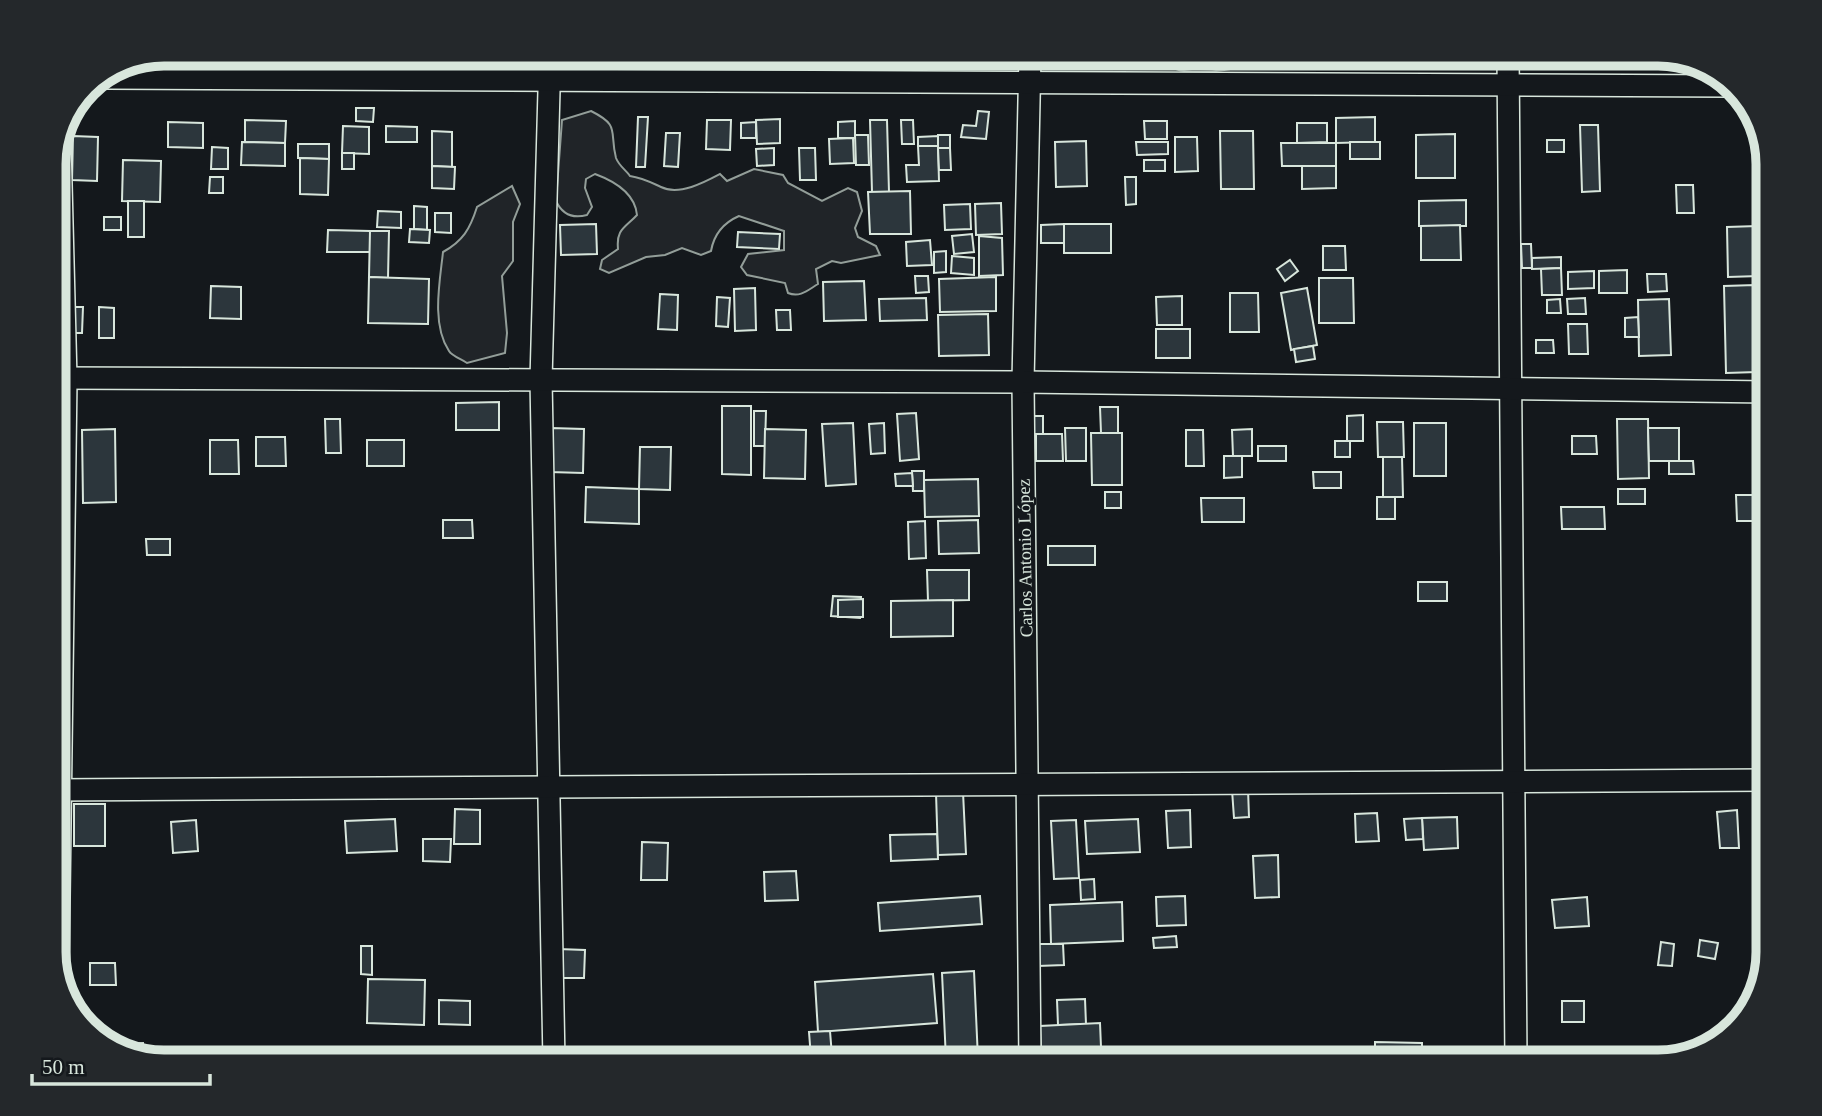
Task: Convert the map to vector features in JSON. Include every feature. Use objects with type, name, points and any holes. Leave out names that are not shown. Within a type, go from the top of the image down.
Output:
[{"type":"street","points":[[551,67],[541,380],[554,1050]]},
{"type":"street","name":"Carlos Antonio López","points":[[1030,67],[1023,382],[1030,1050]]},
{"type":"street","points":[[1508,67],[1513,391],[1516,1050]]},
{"type":"street","points":[[119,78],[1715,86]]},
{"type":"street","points":[[67,378],[1023,382],[1513,391],[1755,392]]},
{"type":"street","points":[[67,791],[1756,780]]},
{"type":"shaded area","points":[[879,67],[932,67],[910,74],[882,73]]},
{"type":"shaded area","points":[[1172,67],[1238,67],[1202,72]]},
{"type":"shaded area","points":[[591,111],[610,125],[616,158],[630,176],[668,189],[692,187],[720,174],[727,181],[754,169],[783,175],[788,183],[822,201],[848,188],[857,192],[862,211],[855,228],[858,237],[876,246],[880,255],[841,263],[832,261],[816,269],[818,284],[804,293],[788,293],[785,283],[747,275],[741,267],[748,254],[784,250],[784,231],[739,216],[720,230],[711,251],[701,255],[682,248],[665,255],[646,257],[609,273],[600,269],[602,260],[618,249],[618,237],[622,229],[637,215],[632,200],[616,184],[595,174],[586,179],[585,188],[592,207],[587,215],[568,214],[556,201],[562,120]]},
{"type":"shaded area","points":[[512,186],[520,204],[513,222],[513,261],[502,276],[507,333],[505,353],[467,363],[449,351],[440,328],[438,302],[443,252],[465,234],[477,207]]},
{"type":"building","points":[[356,108],[374,108],[373,122],[356,121]]},
{"type":"building","points":[[978,111],[989,112],[986,139],[961,137],[963,125],[976,126]]},
{"type":"building","points":[[638,117],[648,117],[645,167],[636,167]]},
{"type":"building","points":[[1375,117],[1375,142],[1336,143],[1336,118]]},
{"type":"building","points":[[780,119],[780,143],[757,144],[756,120]]},
{"type":"building","points":[[245,120],[286,121],[285,143],[245,142]]},
{"type":"building","points":[[707,120],[731,120],[730,150],[706,149]]},
{"type":"building","points":[[870,120],[887,120],[889,192],[872,192]]},
{"type":"building","points":[[901,120],[913,120],[914,144],[902,144]]},
{"type":"building","points":[[855,121],[855,138],[838,138],[838,122]]},
{"type":"building","points":[[1144,121],[1167,121],[1167,139],[1145,139]]},
{"type":"building","points":[[168,122],[203,123],[203,148],[168,147]]},
{"type":"building","points":[[756,122],[756,138],[741,138],[741,123]]},
{"type":"building","points":[[1297,123],[1327,123],[1327,142],[1297,143]]},
{"type":"building","points":[[1580,125],[1598,125],[1600,191],[1582,192]]},
{"type":"building","points":[[343,126],[369,127],[369,154],[342,153]]},
{"type":"building","points":[[386,126],[417,127],[417,142],[386,142]]},
{"type":"building","points":[[432,131],[452,132],[452,167],[432,166]]},
{"type":"building","points":[[1220,131],[1253,131],[1254,189],[1221,189]]},
{"type":"building","points":[[666,133],[680,133],[678,167],[664,166]]},
{"type":"building","points":[[1455,134],[1455,178],[1416,178],[1416,135]]},
{"type":"building","points":[[855,135],[868,135],[869,165],[856,165]]},
{"type":"building","points":[[938,135],[950,135],[950,148],[938,148]]},
{"type":"building","points":[[73,136],[98,137],[97,181],[72,180]]},
{"type":"building","points":[[938,136],[938,146],[918,146],[918,137]]},
{"type":"building","points":[[1175,137],[1197,137],[1198,171],[1175,172]]},
{"type":"building","points":[[853,138],[854,163],[830,164],[829,139]]},
{"type":"building","points":[[1547,140],[1564,140],[1564,152],[1547,152]]},
{"type":"building","points":[[1086,141],[1087,186],[1056,187],[1055,142]]},
{"type":"building","points":[[242,142],[285,143],[285,166],[241,165]]},
{"type":"building","points":[[1136,142],[1168,142],[1168,154],[1137,155]]},
{"type":"building","points":[[1350,142],[1380,142],[1380,159],[1350,159]]},
{"type":"building","points":[[1281,143],[1336,143],[1336,166],[1282,166]]},
{"type":"building","points":[[298,144],[329,144],[329,159],[298,158]]},
{"type":"building","points":[[918,146],[938,146],[939,181],[907,182],[906,165],[919,165]]},
{"type":"building","points":[[212,147],[228,148],[228,169],[211,169]]},
{"type":"building","points":[[774,148],[774,165],[757,166],[756,149]]},
{"type":"building","points":[[799,148],[815,148],[816,180],[800,180]]},
{"type":"building","points":[[938,148],[950,148],[951,170],[939,170]]},
{"type":"building","points":[[342,153],[354,153],[354,169],[342,169]]},
{"type":"building","points":[[300,158],[329,159],[328,195],[300,194]]},
{"type":"building","points":[[123,160],[161,161],[160,202],[122,201]]},
{"type":"building","points":[[1144,160],[1165,160],[1165,171],[1144,171]]},
{"type":"building","points":[[432,166],[455,167],[454,189],[432,188]]},
{"type":"building","points":[[1302,166],[1336,166],[1336,188],[1302,189]]},
{"type":"building","points":[[210,177],[223,177],[223,193],[209,193]]},
{"type":"building","points":[[1125,177],[1136,177],[1136,204],[1126,205]]},
{"type":"building","points":[[1676,185],[1693,185],[1694,213],[1677,213]]},
{"type":"building","points":[[910,191],[911,234],[870,234],[868,192]]},
{"type":"building","points":[[1466,200],[1466,226],[1419,226],[1419,201]]},
{"type":"building","points":[[128,201],[144,201],[144,237],[128,237]]},
{"type":"building","points":[[1001,203],[1002,234],[976,235],[975,204]]},
{"type":"building","points":[[970,204],[971,229],[945,230],[944,205]]},
{"type":"building","points":[[414,206],[427,207],[427,230],[414,229]]},
{"type":"building","points":[[378,211],[401,212],[401,228],[377,227]]},
{"type":"building","points":[[435,213],[451,213],[451,233],[435,232]]},
{"type":"building","points":[[104,217],[121,217],[121,230],[104,230]]},
{"type":"building","points":[[596,224],[597,254],[561,255],[560,225]]},
{"type":"building","points":[[1064,224],[1064,243],[1041,243],[1041,225]]},
{"type":"building","points":[[1064,224],[1111,224],[1111,253],[1064,253]]},
{"type":"building","points":[[1460,225],[1461,260],[1421,260],[1421,226]]},
{"type":"building","points":[[1755,226],[1755,276],[1728,277],[1727,227]]},
{"type":"building","points":[[410,229],[430,230],[429,243],[409,242]]},
{"type":"building","points":[[328,230],[370,231],[370,252],[327,252]]},
{"type":"building","points":[[370,231],[389,231],[388,278],[369,277]]},
{"type":"building","points":[[738,232],[780,234],[779,249],[737,247]]},
{"type":"building","points":[[972,234],[974,252],[954,254],[952,236]]},
{"type":"building","points":[[979,236],[1002,238],[1003,275],[979,276]]},
{"type":"building","points":[[930,240],[932,265],[907,266],[906,242]]},
{"type":"building","points":[[1521,244],[1531,244],[1532,268],[1522,268]]},
{"type":"building","points":[[1323,246],[1345,246],[1346,270],[1323,270]]},
{"type":"building","points":[[946,251],[946,272],[934,273],[934,252]]},
{"type":"building","points":[[952,256],[974,258],[974,275],[951,273]]},
{"type":"building","points":[[1561,257],[1561,268],[1532,269],[1532,258]]},
{"type":"building","points":[[1290,260],[1298,271],[1285,281],[1277,269]]},
{"type":"building","points":[[1561,268],[1562,295],[1542,295],[1541,269]]},
{"type":"building","points":[[1627,270],[1627,293],[1599,293],[1599,271]]},
{"type":"building","points":[[1594,271],[1594,288],[1568,289],[1568,272]]},
{"type":"building","points":[[1647,274],[1666,274],[1667,291],[1648,292]]},
{"type":"building","points":[[915,276],[928,276],[929,292],[916,293]]},
{"type":"building","points":[[369,277],[429,279],[428,324],[368,323]]},
{"type":"building","points":[[996,277],[996,311],[940,312],[939,279]]},
{"type":"building","points":[[1319,278],[1353,278],[1354,323],[1319,323]]},
{"type":"building","points":[[864,281],[866,320],[824,321],[823,282]]},
{"type":"building","points":[[1755,285],[1755,372],[1726,373],[1724,286]]},
{"type":"building","points":[[211,286],[241,287],[241,319],[210,318]]},
{"type":"building","points":[[755,288],[756,330],[735,331],[734,289]]},
{"type":"building","points":[[1307,288],[1317,345],[1291,350],[1281,293]]},
{"type":"building","points":[[1230,293],[1258,293],[1259,332],[1230,332]]},
{"type":"building","points":[[660,294],[678,295],[677,330],[658,329]]},
{"type":"building","points":[[1182,296],[1182,325],[1157,325],[1156,297]]},
{"type":"building","points":[[717,297],[730,298],[728,327],[716,326]]},
{"type":"building","points":[[926,298],[927,320],[880,321],[879,299]]},
{"type":"building","points":[[1585,298],[1586,314],[1568,314],[1567,299]]},
{"type":"building","points":[[1560,299],[1561,313],[1547,313],[1547,300]]},
{"type":"building","points":[[1669,299],[1671,355],[1639,356],[1638,300]]},
{"type":"building","points":[[69,307],[83,307],[82,333],[69,333]]},
{"type":"building","points":[[99,307],[114,308],[114,338],[99,338]]},
{"type":"building","points":[[776,310],[790,310],[791,330],[777,330]]},
{"type":"building","points":[[988,314],[989,355],[939,356],[938,315]]},
{"type":"building","points":[[1638,317],[1639,337],[1625,337],[1625,318]]},
{"type":"building","points":[[1568,324],[1587,324],[1588,354],[1569,354]]},
{"type":"building","points":[[1156,329],[1190,329],[1190,358],[1156,358]]},
{"type":"building","points":[[1536,340],[1553,340],[1554,353],[1536,353]]},
{"type":"building","points":[[1313,346],[1315,359],[1296,362],[1294,349]]},
{"type":"building","points":[[499,402],[499,430],[456,430],[456,403]]},
{"type":"building","points":[[722,406],[751,406],[751,475],[722,474]]},
{"type":"building","points":[[1100,407],[1118,407],[1118,433],[1101,433]]},
{"type":"building","points":[[754,411],[766,411],[765,446],[754,446]]},
{"type":"building","points":[[916,413],[919,459],[900,461],[897,414]]},
{"type":"building","points":[[1363,415],[1363,441],[1347,441],[1347,416]]},
{"type":"building","points":[[1028,416],[1043,416],[1043,434],[1029,434]]},
{"type":"building","points":[[325,419],[340,419],[341,453],[326,453]]},
{"type":"building","points":[[1617,419],[1648,419],[1649,478],[1618,479]]},
{"type":"building","points":[[1377,422],[1403,422],[1404,457],[1378,457]]},
{"type":"building","points":[[853,423],[856,484],[826,486],[822,424]]},
{"type":"building","points":[[884,423],[885,453],[871,454],[869,424]]},
{"type":"building","points":[[1414,423],[1446,423],[1446,476],[1414,476]]},
{"type":"building","points":[[551,428],[584,429],[583,473],[550,472]]},
{"type":"building","points":[[1065,428],[1086,428],[1086,461],[1066,461]]},
{"type":"building","points":[[1648,428],[1679,428],[1679,461],[1649,461]]},
{"type":"building","points":[[115,429],[116,502],[83,503],[82,430]]},
{"type":"building","points":[[765,429],[806,430],[805,479],[764,478]]},
{"type":"building","points":[[1252,429],[1252,456],[1233,456],[1232,430]]},
{"type":"building","points":[[1186,430],[1203,430],[1204,466],[1186,466]]},
{"type":"building","points":[[1091,433],[1122,433],[1122,485],[1092,485]]},
{"type":"building","points":[[1036,434],[1062,434],[1063,461],[1036,461]]},
{"type":"building","points":[[1572,436],[1596,436],[1597,454],[1572,454]]},
{"type":"building","points":[[256,437],[285,437],[286,466],[256,466]]},
{"type":"building","points":[[210,440],[238,440],[239,474],[210,474]]},
{"type":"building","points":[[367,440],[404,440],[404,466],[367,466]]},
{"type":"building","points":[[1335,441],[1350,441],[1350,457],[1335,457]]},
{"type":"building","points":[[1258,446],[1286,446],[1286,461],[1258,461]]},
{"type":"building","points":[[640,447],[671,447],[670,490],[639,489]]},
{"type":"building","points":[[1224,456],[1242,456],[1242,477],[1224,478]]},
{"type":"building","points":[[1383,457],[1402,457],[1403,497],[1383,497]]},
{"type":"building","points":[[1669,461],[1693,461],[1694,474],[1669,474]]},
{"type":"building","points":[[912,471],[924,471],[924,491],[913,491]]},
{"type":"building","points":[[1313,472],[1341,472],[1341,488],[1314,488]]},
{"type":"building","points":[[912,473],[913,486],[896,486],[895,474]]},
{"type":"building","points":[[978,479],[979,516],[925,517],[924,480]]},
{"type":"building","points":[[586,487],[639,489],[639,524],[585,522]]},
{"type":"building","points":[[1618,489],[1645,489],[1645,504],[1618,504]]},
{"type":"building","points":[[1105,492],[1121,492],[1121,508],[1105,508]]},
{"type":"building","points":[[1736,495],[1755,495],[1755,521],[1737,521]]},
{"type":"building","points":[[1377,497],[1395,497],[1395,519],[1377,519]]},
{"type":"building","points":[[1201,498],[1244,498],[1244,522],[1202,522]]},
{"type":"building","points":[[1561,507],[1604,507],[1605,529],[1562,529]]},
{"type":"building","points":[[443,520],[472,520],[473,538],[443,538]]},
{"type":"building","points":[[978,520],[979,553],[939,554],[938,521]]},
{"type":"building","points":[[925,521],[926,558],[909,559],[908,522]]},
{"type":"building","points":[[146,539],[170,539],[170,555],[147,555]]},
{"type":"building","points":[[1048,546],[1095,546],[1095,565],[1048,565]]},
{"type":"building","points":[[927,570],[969,570],[969,600],[928,601]]},
{"type":"building","points":[[1418,582],[1447,582],[1447,601],[1418,601]]},
{"type":"building","points":[[833,596],[861,597],[860,618],[831,616]]},
{"type":"building","points":[[863,599],[863,617],[838,617],[838,600]]},
{"type":"building","points":[[953,600],[953,636],[891,637],[891,601]]},
{"type":"building","points":[[1248,789],[1249,817],[1234,818],[1232,790]]},
{"type":"building","points":[[963,792],[966,854],[938,855],[936,793]]},
{"type":"building","points":[[74,804],[105,804],[105,846],[74,846]]},
{"type":"building","points":[[455,809],[480,810],[480,844],[454,844]]},
{"type":"building","points":[[1190,810],[1191,847],[1168,848],[1166,811]]},
{"type":"building","points":[[1737,810],[1739,848],[1720,848],[1717,812]]},
{"type":"building","points":[[1377,813],[1379,841],[1356,842],[1355,814]]},
{"type":"building","points":[[1457,817],[1458,848],[1424,850],[1422,818]]},
{"type":"building","points":[[1422,818],[1423,839],[1406,840],[1404,819]]},
{"type":"building","points":[[395,819],[397,851],[347,853],[345,821]]},
{"type":"building","points":[[1138,819],[1140,852],[1087,854],[1085,821]]},
{"type":"building","points":[[196,820],[198,851],[173,853],[171,822]]},
{"type":"building","points":[[1076,820],[1079,878],[1054,879],[1051,821]]},
{"type":"building","points":[[937,834],[938,859],[891,861],[890,835]]},
{"type":"building","points":[[423,839],[451,839],[450,862],[423,861]]},
{"type":"building","points":[[642,842],[668,843],[667,880],[641,880]]},
{"type":"building","points":[[1278,855],[1279,897],[1255,898],[1253,856]]},
{"type":"building","points":[[796,871],[798,900],[765,901],[764,872]]},
{"type":"building","points":[[1094,879],[1095,899],[1081,900],[1080,880]]},
{"type":"building","points":[[980,896],[982,924],[880,931],[878,903]]},
{"type":"building","points":[[1185,896],[1186,925],[1157,926],[1156,897]]},
{"type":"building","points":[[1587,897],[1589,926],[1555,928],[1552,900]]},
{"type":"building","points":[[1122,902],[1123,941],[1051,944],[1050,905]]},
{"type":"building","points":[[1176,936],[1177,947],[1154,948],[1153,938]]},
{"type":"building","points":[[1700,940],[1718,943],[1715,959],[1698,956]]},
{"type":"building","points":[[1661,942],[1674,944],[1672,966],[1658,965]]},
{"type":"building","points":[[1038,944],[1063,944],[1064,965],[1038,966]]},
{"type":"building","points":[[361,946],[372,946],[372,975],[361,974]]},
{"type":"building","points":[[558,949],[585,950],[584,978],[557,978]]},
{"type":"building","points":[[90,963],[115,963],[116,985],[90,985]]},
{"type":"building","points":[[974,971],[978,1050],[946,1050],[942,973]]},
{"type":"building","points":[[933,974],[937,1023],[818,1032],[815,982]]},
{"type":"building","points":[[368,979],[425,980],[424,1025],[367,1023]]},
{"type":"building","points":[[1085,999],[1086,1024],[1058,1025],[1057,1000]]},
{"type":"building","points":[[439,1000],[470,1001],[470,1025],[439,1024]]},
{"type":"building","points":[[1562,1001],[1584,1001],[1584,1022],[1562,1022]]},
{"type":"building","points":[[1100,1023],[1101,1047],[1041,1049],[1040,1026]]},
{"type":"building","points":[[830,1031],[832,1050],[810,1050],[809,1032]]},
{"type":"building","points":[[1375,1042],[1422,1043],[1422,1050],[1375,1050]]},
{"type":"building","points":[[391,1047],[408,1048],[408,1050],[391,1050]]},
{"type":"building","points":[[1082,1047],[1082,1050],[1051,1050]]}]
